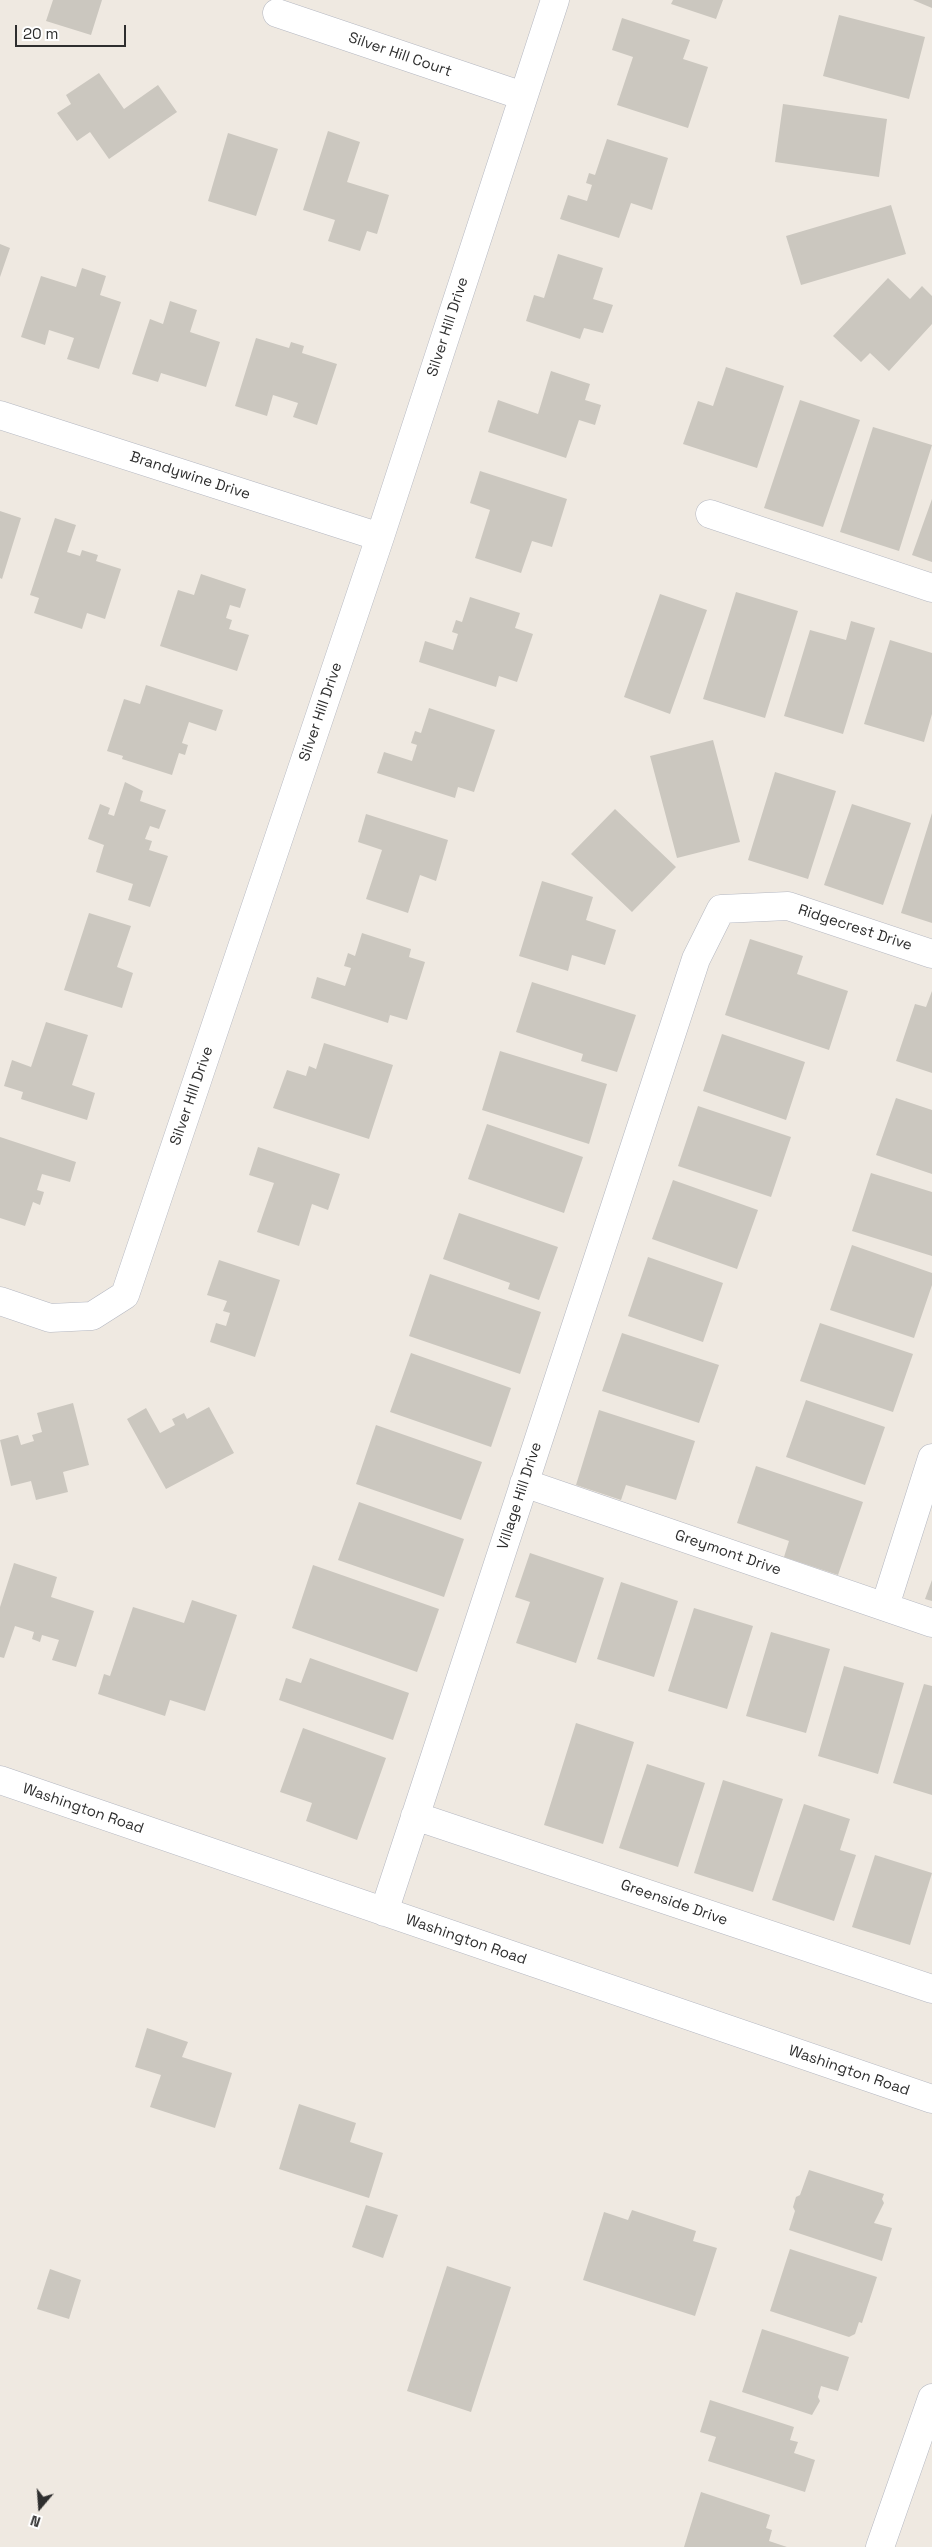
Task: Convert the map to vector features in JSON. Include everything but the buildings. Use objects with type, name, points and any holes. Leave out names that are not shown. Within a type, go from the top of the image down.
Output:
[{"type":"street","name":"Silver Hill Drive","points":[[0,1301],[50,1318],[92,1316],[125,1295],[380,537],[555,0]]},
{"type":"street","name":"Silver Hill Court","points":[[277,13],[523,96]]},
{"type":"street","name":"Brandywine Drive","points":[[0,415],[380,537]]},
{"type":"street","points":[[710,514],[932,588]]},
{"type":"street","name":"Ridgecrest Drive","points":[[656,1081],[696,959],[721,910],[788,906],[932,954]]},
{"type":"street","name":"Village Hill Drive","points":[[384,1912],[656,1081]]},
{"type":"street","points":[[884,1606],[932,1458]]},
{"type":"street","name":"Greymont Drive","points":[[524,1483],[932,1623]]},
{"type":"street","name":"Washington Road","points":[[0,1780],[932,2099]]},
{"type":"street","name":"Greenside Drive","points":[[415,1816],[932,1990]]},
{"type":"street","points":[[880,2547],[931,2407]]}]
